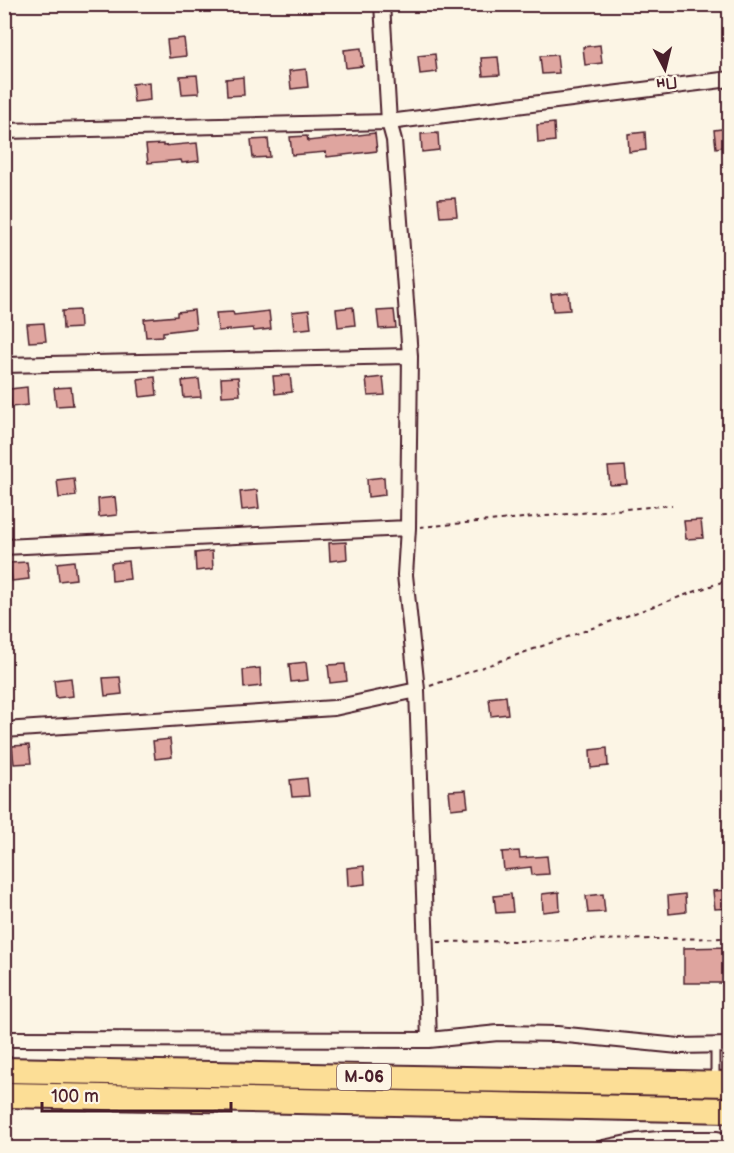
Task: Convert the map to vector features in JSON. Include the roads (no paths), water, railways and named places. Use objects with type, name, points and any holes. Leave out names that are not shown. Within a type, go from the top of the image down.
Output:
[{"type":"highway","name":"М-06","points":[[4,1070],[722,1084]]},
{"type":"highway","name":"М-06","points":[[4,1095],[729,1110]]},
{"type":"street","points":[[382,4],[389,122],[394,140],[410,356],[408,528],[405,575],[417,690],[429,1040]]},
{"type":"street","points":[[4,131],[389,122],[729,80]]},
{"type":"street","points":[[4,365],[410,356]]},
{"type":"street","points":[[4,548],[408,528]]},
{"type":"street","points":[[4,730],[334,708],[417,690]]},
{"type":"street","points":[[4,1039],[429,1040],[498,1033],[557,1034],[679,1046],[729,1045]]},
{"type":"street","points":[[603,1149],[637,1141],[659,1139],[717,1139],[729,1142]]},
{"type":"lane","points":[[715,1045],[722,1084]]}]
